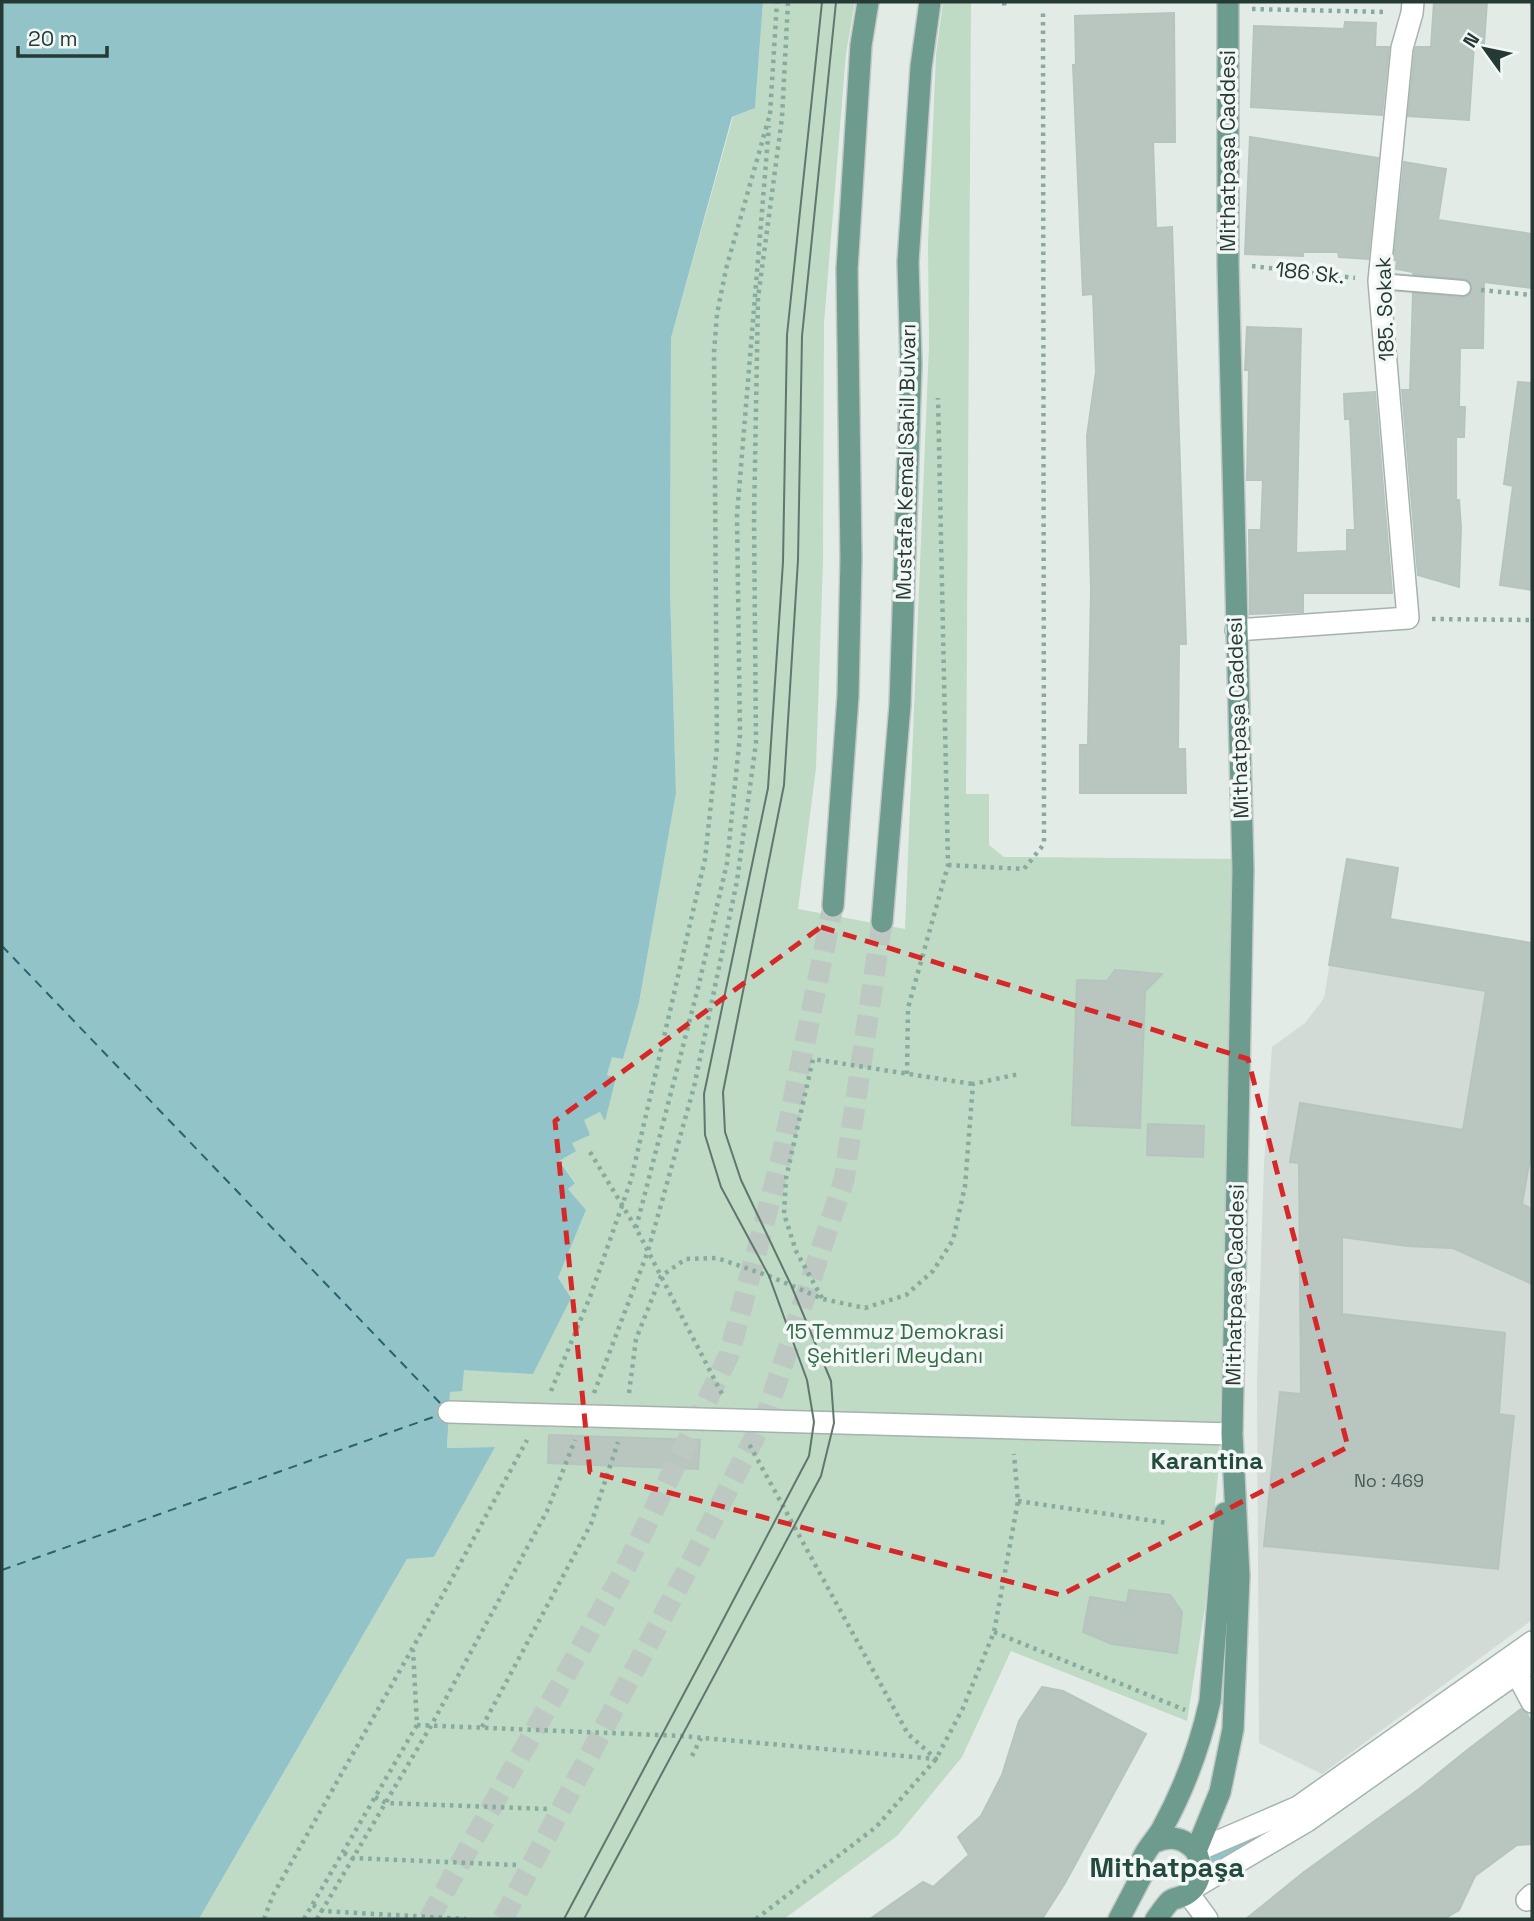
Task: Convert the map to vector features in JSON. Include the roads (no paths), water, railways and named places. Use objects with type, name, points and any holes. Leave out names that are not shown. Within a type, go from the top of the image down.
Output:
[{"type":"main road","points":[[833,906],[848,709],[852,559],[847,269],[861,45],[868,2]]},
{"type":"main road","name":"Mustafa Kemal Sahil Bulvarı","points":[[882,922],[900,705],[911,364],[908,262],[921,67],[930,2]]},
{"type":"main road","name":"Mithatpaşa Caddesi","points":[[1185,1893],[1199,1879],[1200,1860],[1196,1851],[1220,1792],[1233,1729],[1238,1576],[1232,1434],[1242,870],[1228,264],[1234,5]]},
{"type":"main road","name":"Mithatpaşa Caddesi","points":[[1119,1919],[1141,1877],[1139,1870],[1143,1855],[1155,1842],[1178,1800],[1210,1701],[1232,1434]]},
{"type":"main road","points":[[1155,1842],[1164,1838],[1183,1840],[1196,1851]]},
{"type":"main road","points":[[1141,1877],[1158,1897],[1185,1893]]},
{"type":"main road","points":[[1156,1919],[1185,1893]]},
{"type":"street","name":"185. Sokak","points":[[1236,630],[1408,618],[1379,281],[1402,48],[1412,7]]},
{"type":"street","points":[[449,1412],[1232,1434]]},
{"type":"street","points":[[1196,1851],[1298,1807],[1532,1642]]},
{"type":"street","points":[[1207,1919],[1185,1893],[1307,1821],[1525,1668],[1532,1702]]},
{"type":"lane","points":[[1379,281],[1463,288]]},
{"type":"water","points":[[2,2],[763,2],[755,108],[732,117],[671,338],[670,590],[676,793],[639,1003],[623,1059],[612,1057],[607,1075],[616,1078],[605,1121],[600,1112],[584,1120],[590,1135],[572,1143],[576,1151],[559,1161],[575,1183],[568,1189],[586,1210],[558,1278],[571,1298],[533,1374],[464,1370],[462,1391],[450,1392],[447,1448],[495,1447],[434,1557],[407,1559],[199,1919],[2,1919]]},
{"type":"waterway","points":[[1207,1862],[1280,1826]]},
{"type":"tunnel","points":[[429,1919],[626,1567],[729,1355],[781,1159],[833,906]]},
{"type":"tunnel","points":[[503,1919],[766,1415],[844,1180],[882,922]]},
{"type":"tram line","points":[[564,1919],[809,1456],[814,1422],[807,1380],[769,1276],[721,1187],[705,1135],[704,1094],[768,788],[783,562],[787,335],[822,2]]},
{"type":"tram line","points":[[584,1919],[821,1476],[834,1423],[831,1381],[791,1285],[741,1180],[725,1132],[723,1092],[784,785],[798,560],[802,336],[836,2]]},
{"type":"district","name":"Karantina","points":[[1207,1461]]},
{"type":"district","name":"Mithatpaşa","points":[[1167,1867]]},
{"type":"park label","name":"15 Temmuz Demokrasi Şehitleri Meydanı","points":[[895,1344]]}]
